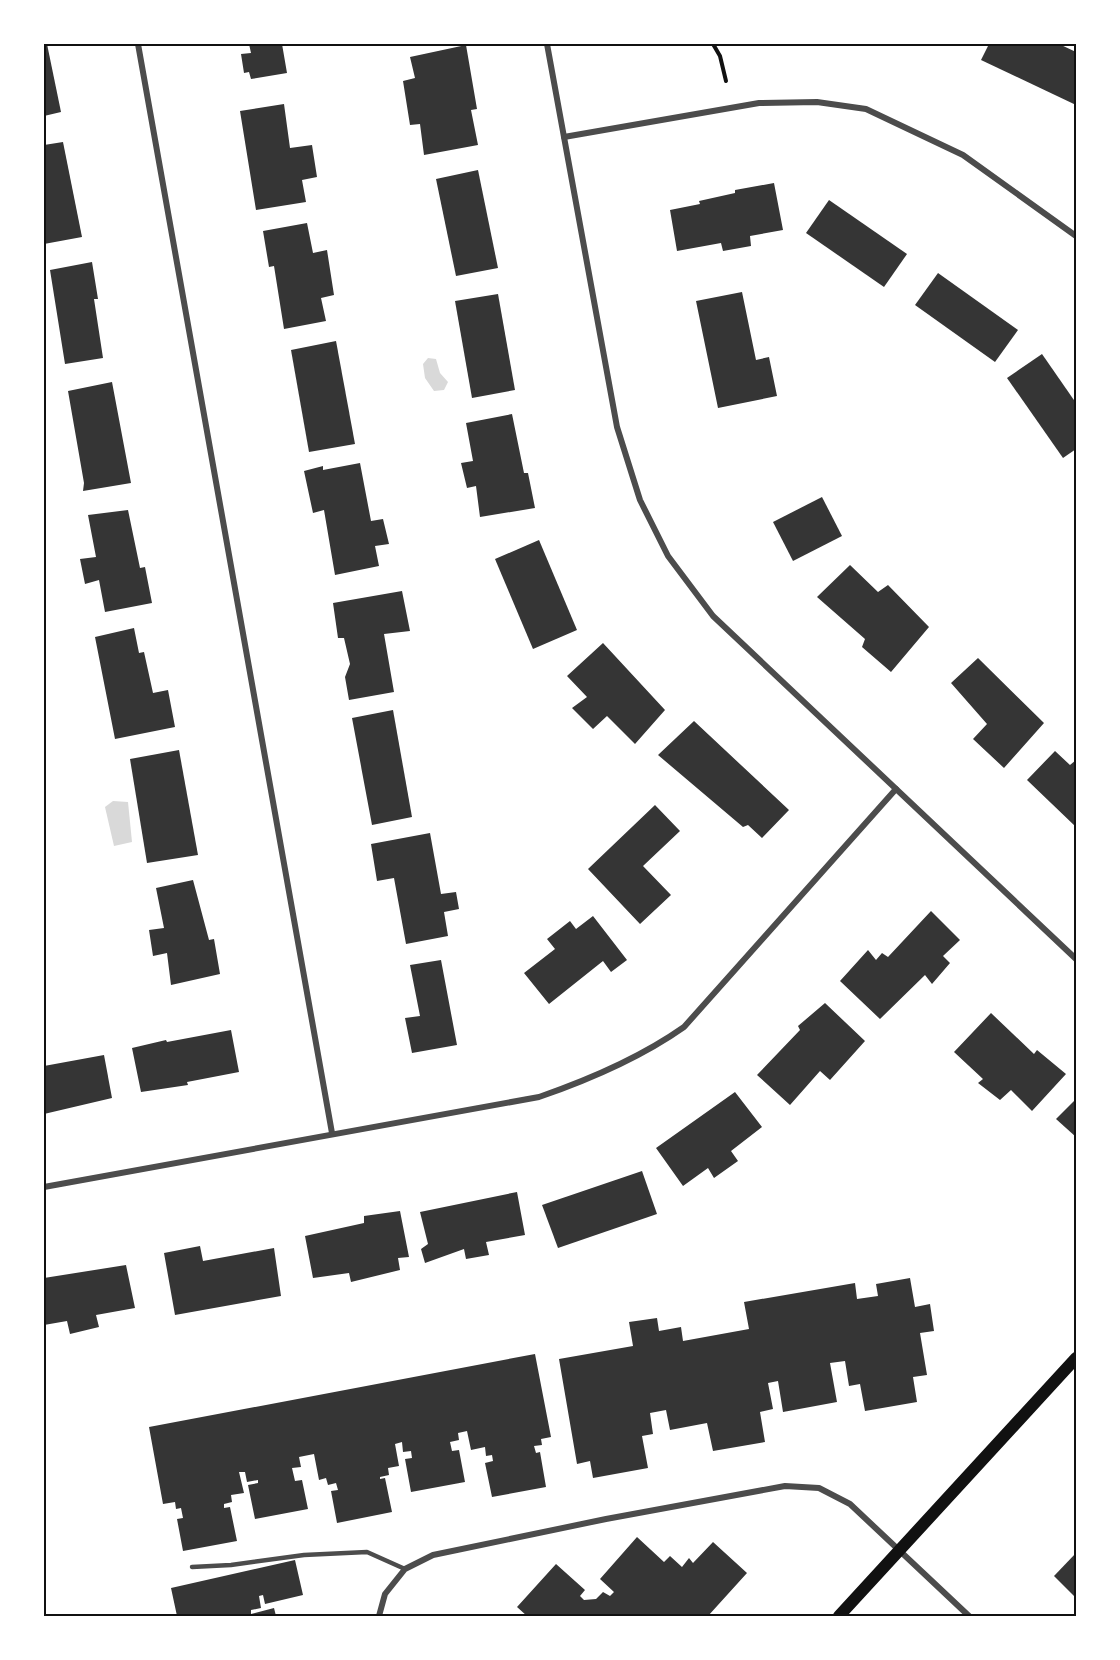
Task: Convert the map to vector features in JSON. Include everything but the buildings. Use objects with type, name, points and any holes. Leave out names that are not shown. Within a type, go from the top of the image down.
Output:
[{"type":"main road","points":[[838,1617],[1077,1358]]},
{"type":"street","points":[[138,44],[332,1133]]},
{"type":"street","points":[[547,44],[617,427],[640,500],[668,556],[713,616],[1077,959]]},
{"type":"street","points":[[564,137],[759,103],[817,102],[866,109],[963,155],[1077,236]]},
{"type":"street","points":[[44,1187],[539,1096],[583,1082],[655,1048],[684,1027],[896,789]]},
{"type":"street","points":[[379,1617],[385,1594],[405,1569],[433,1555],[606,1519],[785,1486],[819,1488],[850,1504],[969,1617]]},
{"type":"lane","points":[[192,1567],[231,1565],[304,1555],[368,1552],[405,1569]]},
{"type":"path","points":[[713,44],[720,56],[726,81]]},
{"type":"shaded area","points":[[428,358],[436,359],[440,373],[448,382],[444,390],[434,391],[425,378],[423,364]]},
{"type":"shaded area","points":[[113,801],[128,802],[132,842],[114,846],[105,807]]}]
